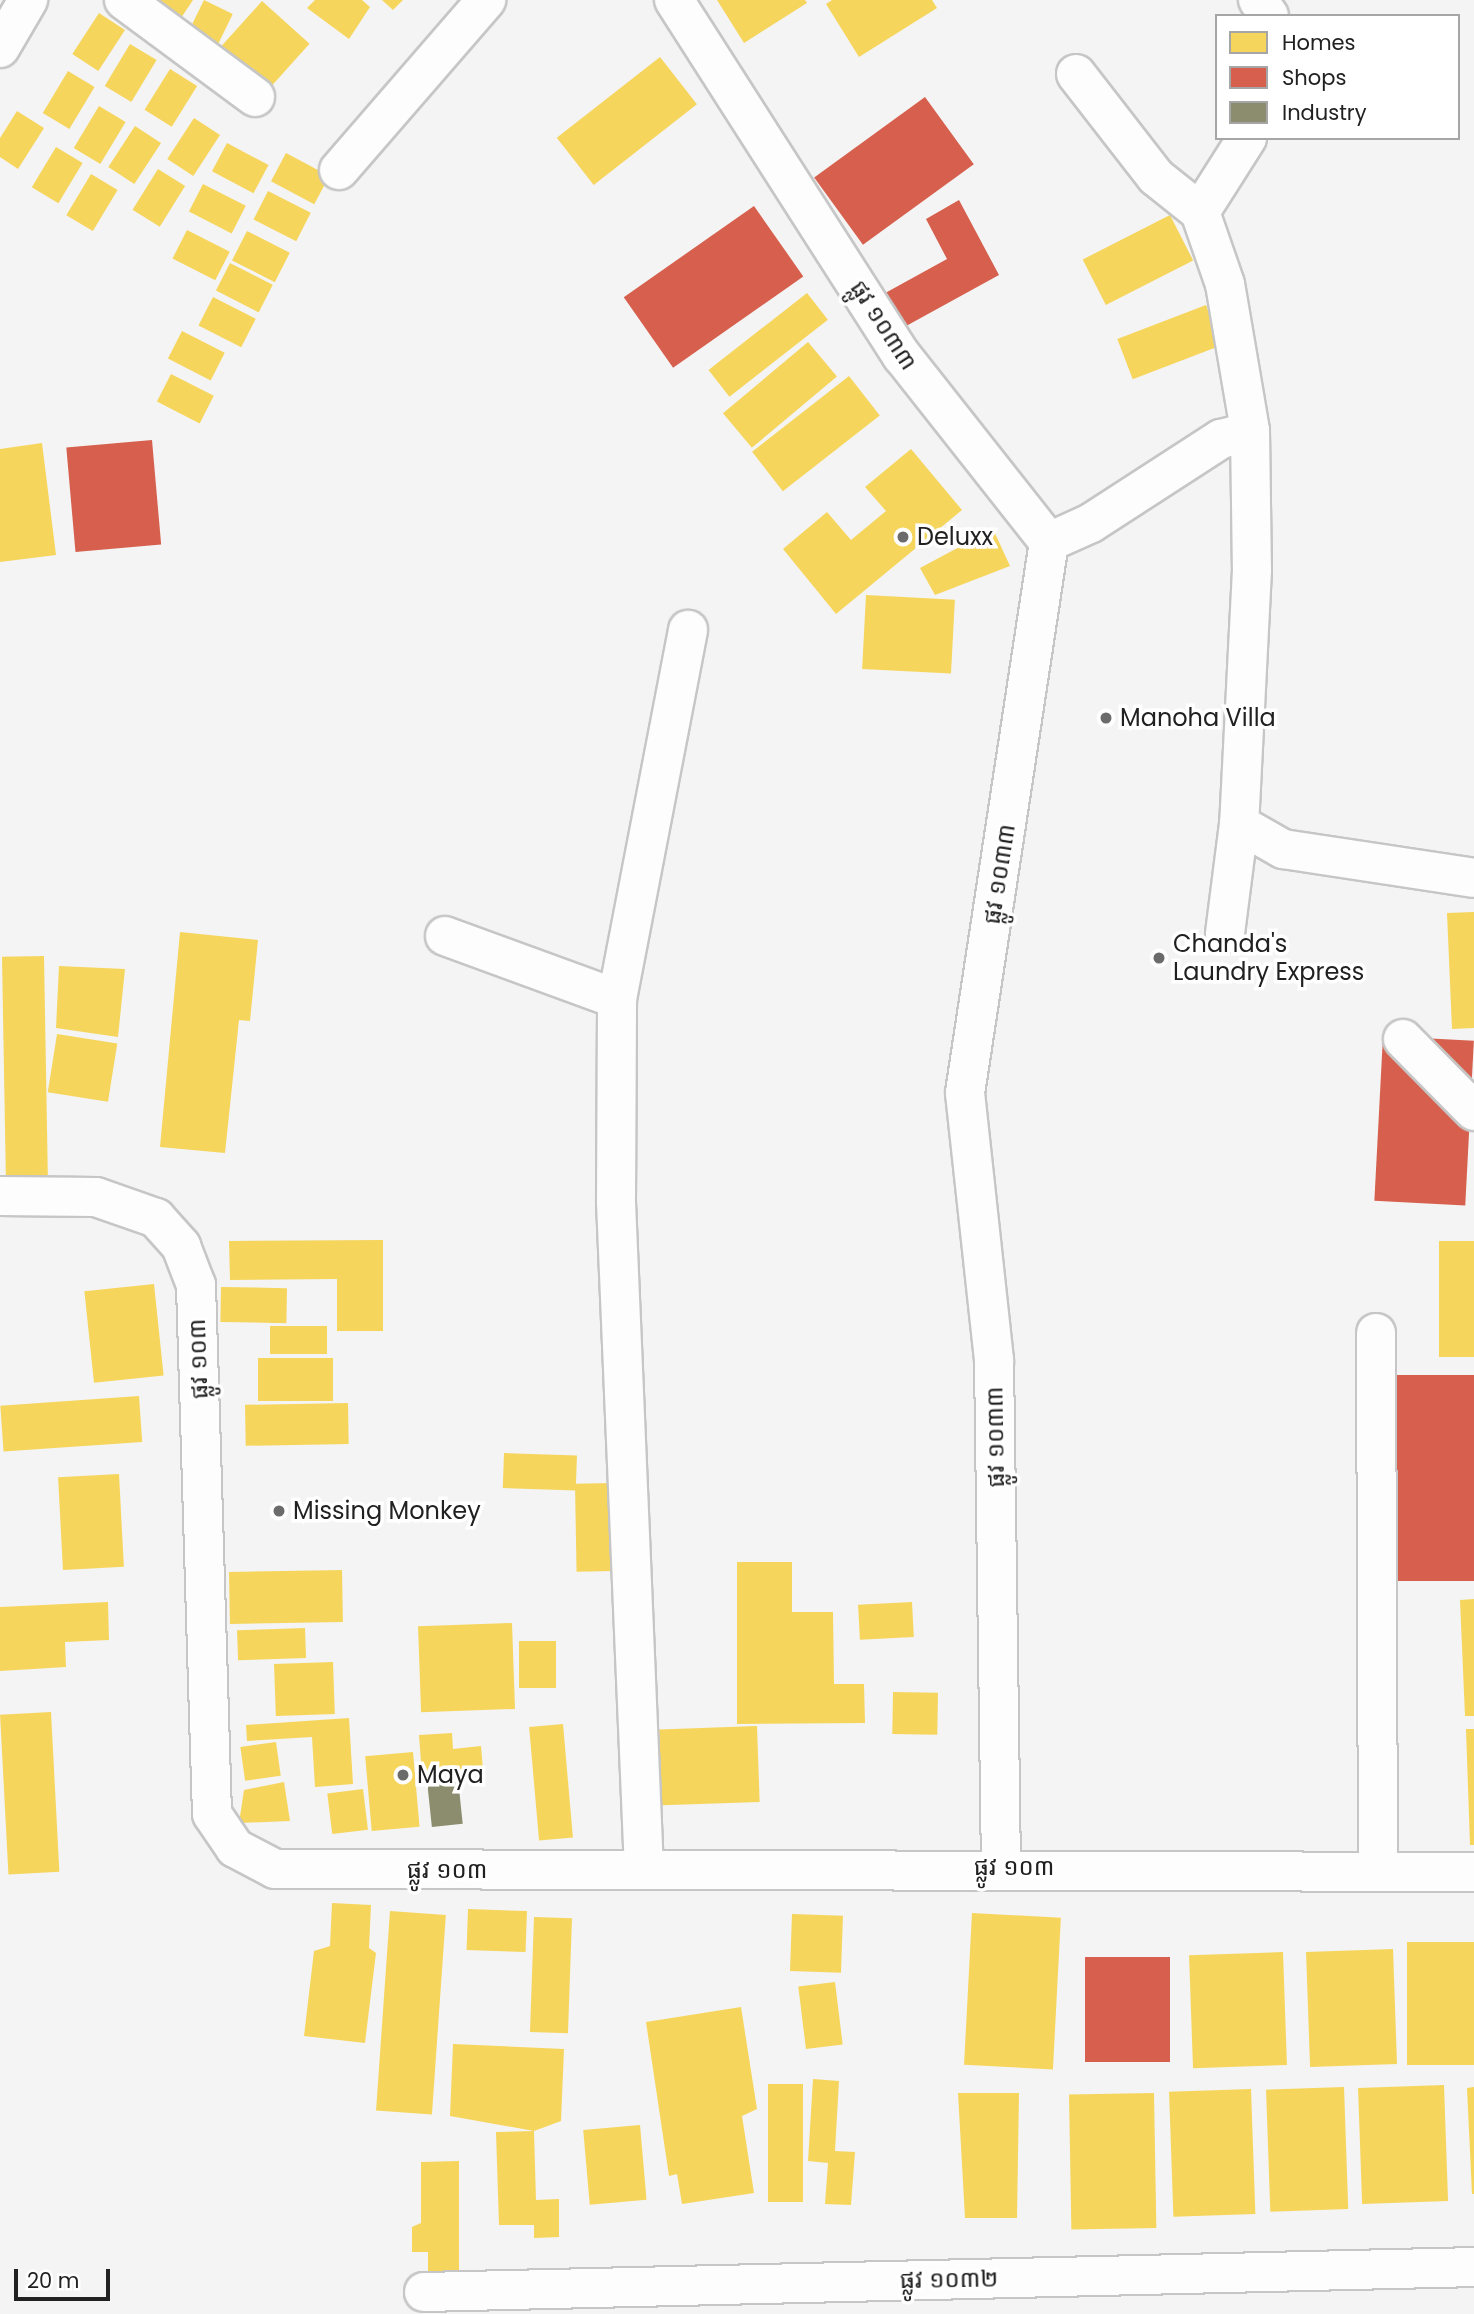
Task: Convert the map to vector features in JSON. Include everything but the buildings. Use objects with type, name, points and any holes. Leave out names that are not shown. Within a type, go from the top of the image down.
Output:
[{"type":"street","points":[[0,48],[27,0]]},
{"type":"street","points":[[124,0],[254,97]]},
{"type":"street","name":"ផ្លូវ ១០៣៣","points":[[674,0],[902,356],[1049,542],[965,1093],[994,1360],[1001,1866]]},
{"type":"street","points":[[339,170],[482,1]]},
{"type":"street","points":[[1076,74],[1156,177],[1200,212],[1226,284],[1250,431],[1252,570],[1239,824],[1225,934]]},
{"type":"street","points":[[1200,212],[1246,140]]},
{"type":"street","points":[[1049,542],[1091,523],[1221,439],[1250,431]]},
{"type":"street","points":[[643,1870],[616,1200],[617,999],[688,630]]},
{"type":"street","points":[[1239,824],[1283,849],[1474,878]]},
{"type":"street","points":[[445,936],[617,999]]},
{"type":"street","points":[[1403,1039],[1474,1111]]},
{"type":"street","name":"ផ្លូវ ១០៣","points":[[0,1196],[96,1197],[156,1218],[181,1246],[195,1284],[212,1814],[235,1848],[275,1869],[643,1870],[1001,1866],[1474,1872]]},
{"type":"street","points":[[1377,1333],[1378,1871]]},
{"type":"street","name":"ផ្លូវ ១០៣២","points":[[424,2291],[1474,2267]]},
{"type":"place","name":"Deluxx","points":[[903,537]]},
{"type":"place","name":"Manoha Villa","points":[[1106,718]]},
{"type":"place","name":"Chanda's Laundry Express","points":[[1159,958]]},
{"type":"place","name":"Missing Monkey","points":[[279,1511]]},
{"type":"place","name":"Maya","points":[[403,1775]]}]
